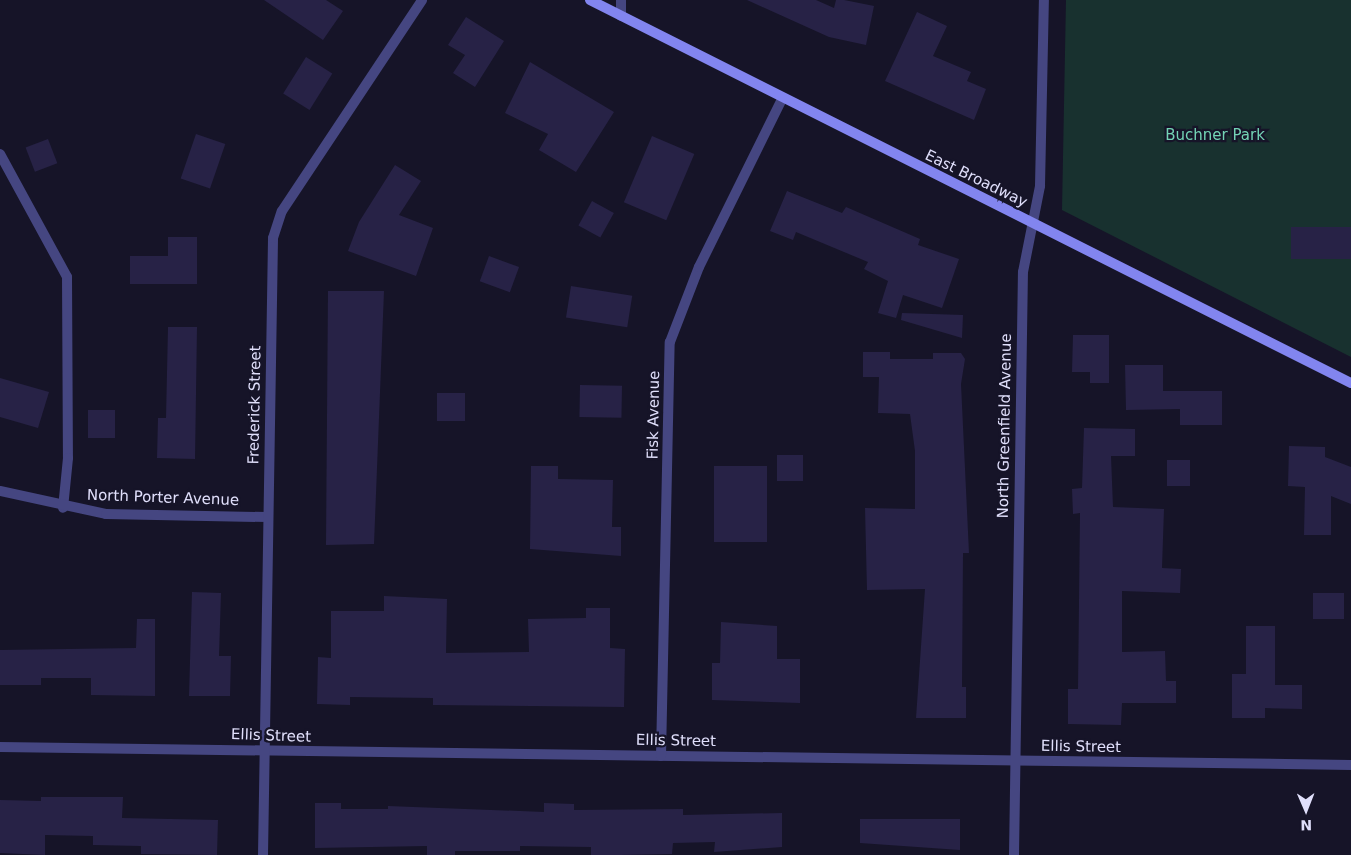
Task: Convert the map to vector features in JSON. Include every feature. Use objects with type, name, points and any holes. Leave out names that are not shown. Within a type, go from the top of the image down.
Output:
[{"type":"main road","name":"East Broadway","points":[[590,0],[782,99],[1351,383]]},
{"type":"street","name":"Frederick Street","points":[[263,855],[268,517],[276,224],[422,0]]},
{"type":"street","points":[[620,0],[621,16]]},
{"type":"street","name":"North Greenfield Avenue","points":[[1014,855],[1022,279],[1042,164],[1044,0]]},
{"type":"street","name":"Fisk Avenue","points":[[662,756],[670,342],[700,267],[782,99]]},
{"type":"street","points":[[0,154],[67,277],[68,458],[63,508]]},
{"type":"street","name":"North Porter Avenue","points":[[0,491],[63,508],[151,516],[268,517]]},
{"type":"street","name":"Ellis Street","points":[[0,747],[1351,765]]},
{"type":"green space","name":"Buchner Park","points":[[1066,0],[1351,0],[1351,357],[1062,210]]},
{"type":"building","points":[[264,0],[326,0],[343,11],[323,40]]},
{"type":"building","points":[[747,0],[816,0],[834,8],[836,0],[844,0],[874,6],[866,45],[829,37]]},
{"type":"building","points":[[917,12],[947,26],[933,56],[971,72],[967,81],[986,89],[974,120],[885,81]]},
{"type":"building","points":[[466,17],[504,41],[475,87],[453,73],[465,55],[448,45]]},
{"type":"building","points":[[306,57],[332,73],[310,110],[283,93]]},
{"type":"building","points":[[530,62],[614,112],[576,172],[539,150],[548,134],[505,113]]},
{"type":"building","points":[[196,134],[225,144],[210,189],[181,178]]},
{"type":"building","points":[[652,136],[694,154],[666,220],[624,202]]},
{"type":"building","points":[[48,139],[57,163],[35,172],[26,148]]},
{"type":"building","points":[[395,165],[421,181],[399,215],[433,228],[416,276],[348,251],[359,222]]},
{"type":"building","points":[[787,191],[842,213],[846,207],[920,239],[918,245],[959,259],[942,308],[903,295],[896,318],[878,313],[888,281],[864,269],[868,262],[796,232],[793,240],[770,231]]},
{"type":"building","points":[[592,201],[614,213],[600,238],[578,225]]},
{"type":"building","points":[[1291,227],[1351,227],[1351,259],[1291,259]]},
{"type":"building","points":[[168,237],[197,237],[197,284],[130,284],[130,256],[168,256]]},
{"type":"building","points":[[489,256],[519,267],[510,292],[480,281]]},
{"type":"building","points":[[571,286],[632,296],[627,327],[566,318]]},
{"type":"building","points":[[328,291],[384,291],[374,544],[326,545]]},
{"type":"building","points":[[902,313],[963,315],[962,338],[901,320]]},
{"type":"building","points":[[168,327],[197,327],[195,459],[157,458],[158,418],[166,418]]},
{"type":"building","points":[[1073,335],[1109,335],[1109,383],[1090,383],[1090,372],[1072,372]]},
{"type":"building","points":[[863,352],[890,352],[890,359],[933,359],[933,353],[961,353],[965,359],[961,384],[969,553],[963,553],[962,687],[966,687],[966,718],[916,718],[925,589],[867,590],[865,508],[915,509],[915,451],[910,414],[878,413],[879,377],[863,377]]},
{"type":"building","points":[[1125,365],[1163,365],[1163,391],[1222,391],[1222,425],[1180,425],[1180,409],[1126,410]]},
{"type":"building","points":[[0,378],[49,392],[38,428],[0,417]]},
{"type":"building","points":[[580,385],[622,386],[621,418],[579,417]]},
{"type":"building","points":[[437,393],[465,393],[465,421],[437,421]]},
{"type":"building","points":[[88,410],[115,410],[115,438],[88,438]]},
{"type":"building","points":[[1084,428],[1135,429],[1135,456],[1111,456],[1113,507],[1164,509],[1162,568],[1181,569],[1180,593],[1122,591],[1122,652],[1165,651],[1166,681],[1176,681],[1176,703],[1122,703],[1121,725],[1068,724],[1068,689],[1078,689],[1080,513],[1073,514],[1072,489],[1082,488]]},
{"type":"building","points":[[1289,446],[1325,447],[1325,457],[1351,467],[1351,504],[1331,496],[1331,535],[1304,535],[1305,487],[1288,486]]},
{"type":"building","points":[[777,455],[803,455],[803,481],[777,481]]},
{"type":"building","points":[[1167,460],[1190,460],[1190,486],[1167,486]]},
{"type":"building","points":[[531,466],[558,466],[558,479],[613,480],[612,527],[621,527],[621,556],[530,549]]},
{"type":"building","points":[[714,466],[767,466],[767,542],[714,542]]},
{"type":"building","points":[[192,592],[221,593],[219,656],[231,656],[230,696],[189,696]]},
{"type":"building","points":[[1313,593],[1344,593],[1344,619],[1313,619]]},
{"type":"building","points":[[384,596],[447,599],[446,653],[529,652],[528,619],[586,618],[586,608],[610,608],[610,648],[625,649],[624,707],[433,705],[433,698],[350,697],[350,705],[317,704],[318,657],[331,658],[331,611],[384,611]]},
{"type":"building","points":[[137,619],[155,619],[155,696],[91,695],[91,678],[41,678],[41,685],[0,685],[0,650],[136,648]]},
{"type":"building","points":[[721,622],[777,626],[777,659],[800,659],[800,703],[712,700],[712,663],[720,663]]},
{"type":"building","points":[[1246,626],[1275,626],[1275,685],[1302,685],[1302,709],[1265,708],[1265,718],[1232,718],[1232,674],[1246,674]]},
{"type":"building","points":[[41,797],[123,797],[122,818],[218,820],[217,855],[141,854],[141,846],[93,845],[93,836],[45,835],[45,855],[0,853],[0,800],[41,801]]},
{"type":"building","points":[[315,803],[341,803],[341,809],[388,809],[388,806],[544,812],[544,803],[574,804],[574,810],[683,809],[683,815],[782,813],[782,847],[714,852],[715,842],[673,843],[672,854],[620,855],[591,855],[591,847],[520,846],[520,851],[455,851],[455,855],[427,855],[427,846],[315,848]]},
{"type":"building","points":[[860,819],[960,819],[960,850],[860,843]]}]
